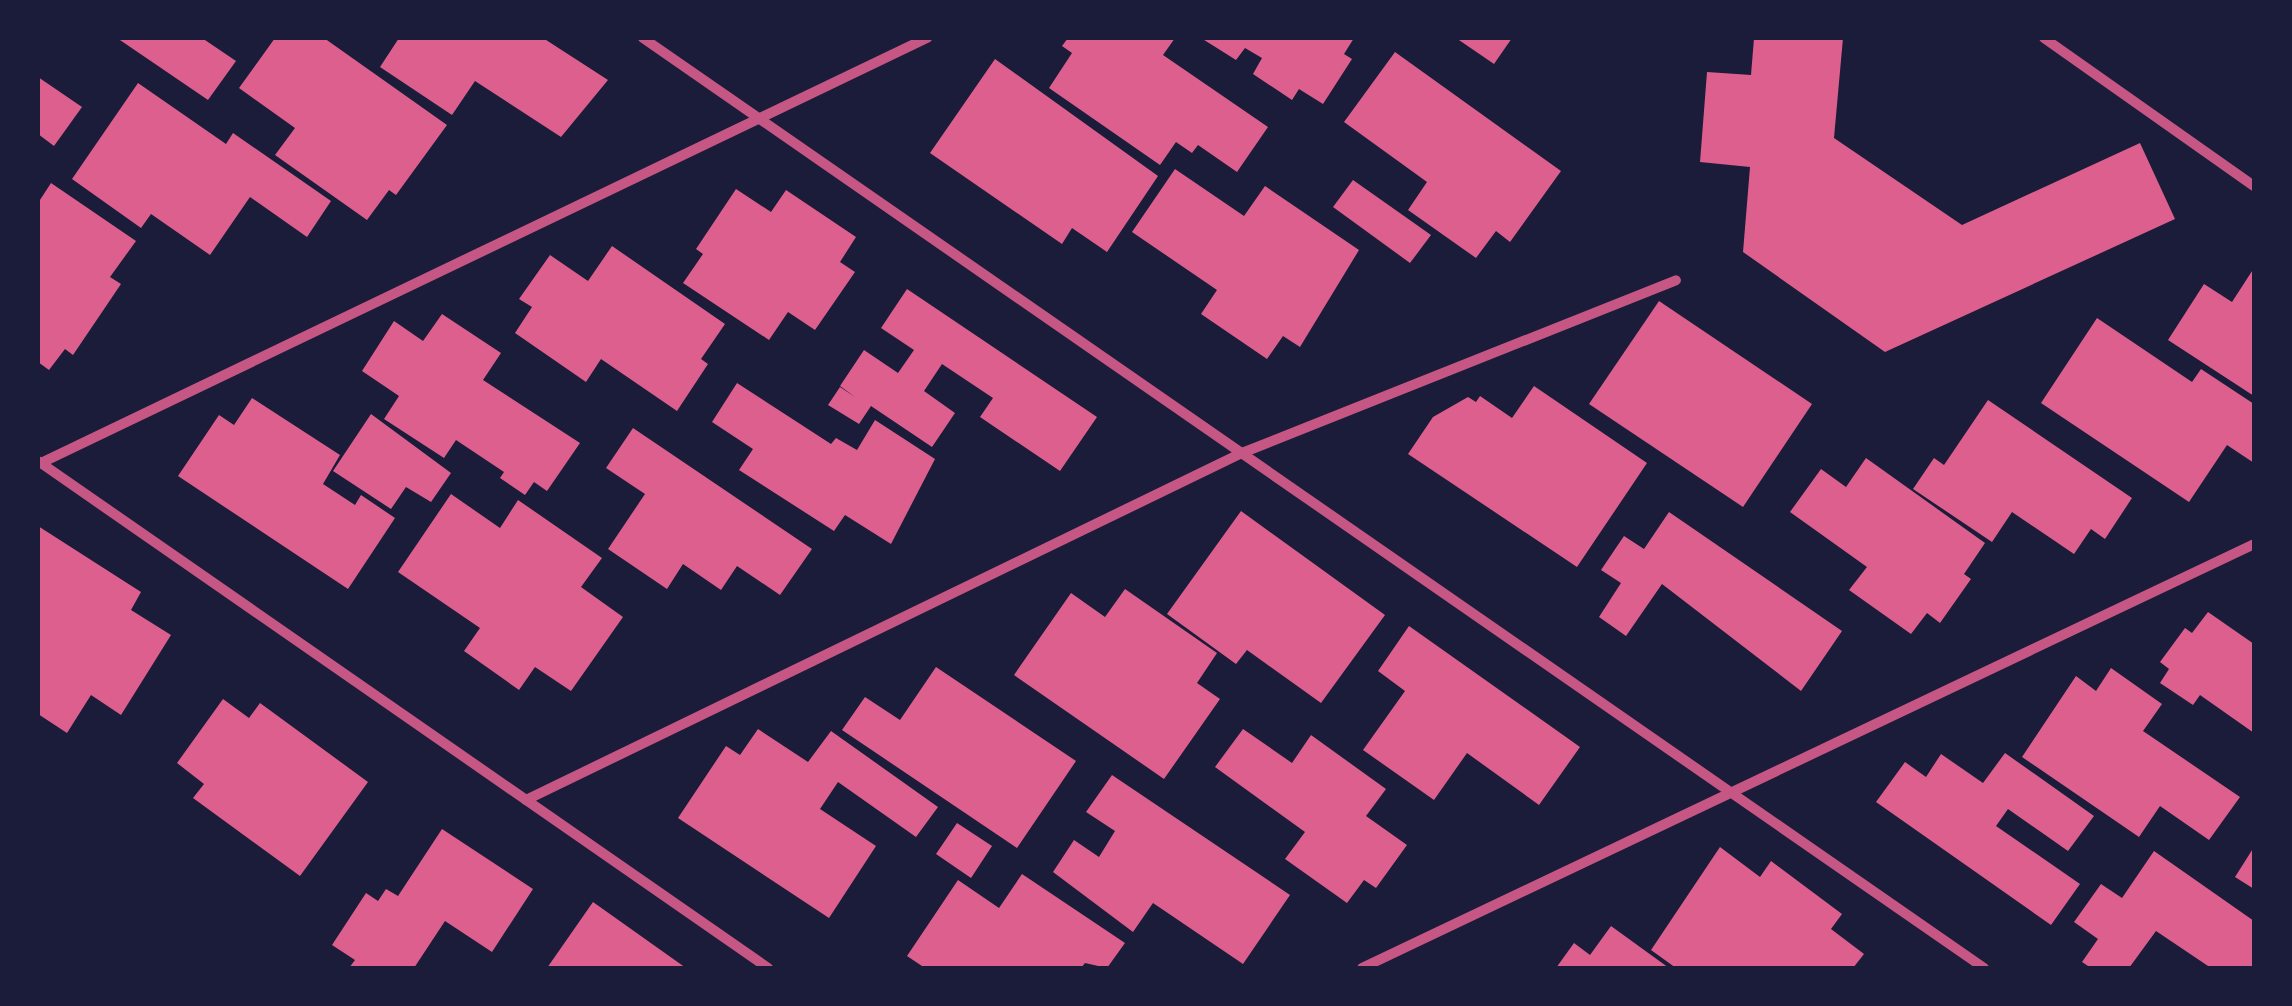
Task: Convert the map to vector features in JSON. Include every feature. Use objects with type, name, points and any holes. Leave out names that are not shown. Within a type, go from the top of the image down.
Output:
[{"type":"street","points":[[643,38],[1984,968]]},
{"type":"street","points":[[768,968],[39,462],[928,38]]},
{"type":"street","points":[[2044,38],[2254,186]]},
{"type":"street","points":[[526,800],[1242,453],[1676,280]]},
{"type":"street","points":[[1362,968],[2254,544]]},
{"type":"building","points":[[117,38],[202,38],[236,61],[208,100]]},
{"type":"building","points":[[275,38],[324,38],[447,125],[396,195],[389,190],[367,220],[275,155],[295,128],[239,88]]},
{"type":"building","points":[[399,38],[543,38],[608,80],[561,137],[475,81],[452,115],[380,67]]},
{"type":"building","points":[[1068,38],[1175,38],[1163,55],[1268,127],[1237,172],[1198,145],[1192,153],[1176,142],[1160,165],[1049,88],[1072,53],[1062,46]]},
{"type":"building","points":[[1201,38],[1354,38],[1344,54],[1352,59],[1323,104],[1299,89],[1292,100],[1253,74],[1262,58],[1245,48],[1236,60]]},
{"type":"building","points":[[1456,38],[1512,38],[1494,64]]},
{"type":"building","points":[[1754,38],[1843,38],[1834,138],[1962,225],[2140,143],[2175,219],[1885,352],[1743,252],[1750,167],[1700,162],[1707,72],[1751,75]]},
{"type":"building","points":[[1395,52],[1561,171],[1510,242],[1496,231],[1476,258],[1408,210],[1427,182],[1344,122]]},
{"type":"building","points":[[995,59],[1158,176],[1107,252],[1072,228],[1062,244],[930,153]]},
{"type":"building","points":[[38,77],[82,107],[54,146],[38,134]]},
{"type":"building","points":[[138,83],[226,144],[233,133],[331,201],[307,237],[250,197],[210,255],[151,214],[141,228],[72,179]]},
{"type":"building","points":[[1175,169],[1244,216],[1265,186],[1359,250],[1300,347],[1283,336],[1267,359],[1201,314],[1217,290],[1132,232]]},
{"type":"building","points":[[1353,180],[1431,235],[1410,263],[1333,207]]},
{"type":"building","points":[[51,183],[136,241],[110,277],[121,284],[73,355],[65,349],[49,370],[38,362],[38,203]]},
{"type":"building","points":[[736,189],[771,212],[786,190],[856,237],[840,262],[855,272],[815,330],[788,312],[769,340],[683,283],[703,254],[696,249]]},
{"type":"building","points":[[612,246],[725,324],[701,359],[708,364],[677,411],[601,359],[586,382],[515,333],[532,307],[519,299],[550,255],[588,281]]},
{"type":"building","points":[[2254,268],[2254,396],[2168,340],[2204,284],[2232,302]]},
{"type":"building","points":[[907,289],[1097,417],[1060,471],[980,417],[993,398],[942,364],[924,391],[955,413],[932,447],[871,406],[859,424],[828,405],[840,387],[855,397],[840,386],[864,350],[898,373],[914,350],[881,328]]},
{"type":"building","points":[[1659,301],[1812,404],[1743,507],[1589,404]]},
{"type":"building","points":[[442,314],[501,353],[483,380],[580,443],[547,491],[534,482],[525,495],[500,478],[504,472],[456,440],[444,458],[384,419],[399,396],[362,371],[394,321],[423,341]]},
{"type":"building","points":[[2097,318],[2192,382],[2201,369],[2254,404],[2254,463],[2227,445],[2189,502],[2041,403]]},
{"type":"building","points":[[737,383],[831,444],[836,438],[857,450],[875,420],[935,459],[891,544],[845,515],[834,531],[739,470],[753,449],[712,422]]},
{"type":"building","points":[[1534,386],[1647,463],[1577,567],[1408,454],[1433,417],[1468,397],[1476,402],[1480,396],[1512,418]]},
{"type":"building","points":[[252,398],[340,455],[323,484],[355,505],[361,495],[395,518],[348,589],[178,476],[219,415],[234,425]]},
{"type":"building","points":[[1988,400],[2132,498],[2105,539],[2091,529],[2074,554],[2012,512],[1992,542],[1913,489],[1934,458],[1944,465]]},
{"type":"building","points":[[371,414],[451,473],[431,502],[406,487],[391,509],[333,471]]},
{"type":"building","points":[[633,428],[812,549],[780,595],[737,566],[721,590],[683,564],[667,589],[608,549],[645,494],[606,468]]},
{"type":"building","points":[[1866,458],[1985,543],[1964,574],[1971,579],[1940,623],[1927,613],[1911,634],[1849,590],[1867,567],[1790,512],[1821,469],[1846,487]]},
{"type":"building","points":[[451,494],[500,528],[518,500],[602,558],[581,587],[623,617],[571,691],[535,667],[519,690],[464,651],[480,628],[398,572]]},
{"type":"building","points":[[1241,511],[1385,615],[1321,703],[1247,650],[1236,664],[1167,614]]},
{"type":"building","points":[[1669,512],[1842,631],[1801,691],[1662,584],[1626,636],[1599,617],[1621,583],[1601,570],[1624,536],[1644,549]]},
{"type":"building","points":[[38,526],[141,592],[131,610],[171,635],[121,715],[91,695],[67,733],[38,714]]},
{"type":"building","points":[[1125,589],[1217,653],[1197,683],[1220,699],[1164,779],[1014,675],[1071,593],[1105,617]]},
{"type":"building","points":[[2208,612],[2254,644],[2254,733],[2200,695],[2193,705],[2160,683],[2169,669],[2160,662],[2185,628],[2192,633]]},
{"type":"building","points":[[1409,626],[1580,747],[1539,805],[1467,753],[1434,800],[1363,750],[1405,691],[1378,671]]},
{"type":"building","points":[[936,667],[1076,761],[1017,848],[842,730],[865,697],[900,720]]},
{"type":"building","points":[[2111,668],[2162,704],[2143,731],[2240,797],[2209,840],[2160,806],[2139,837],[2022,757],[2076,676],[2096,691]]},
{"type":"building","points":[[223,699],[249,718],[260,703],[368,782],[300,876],[193,798],[204,784],[177,763]]},
{"type":"building","points":[[758,729],[808,762],[831,731],[938,807],[916,837],[838,782],[820,809],[876,846],[829,918],[678,818],[726,746],[740,755]]},
{"type":"building","points":[[1243,729],[1292,763],[1311,735],[1386,789],[1366,816],[1407,845],[1376,888],[1364,880],[1347,903],[1285,859],[1305,832],[1215,767]]},
{"type":"building","points":[[2005,753],[2094,816],[2068,851],[2008,809],[1996,826],[2080,884],[2051,925],[1876,802],[1905,762],[1926,777],[1941,754],[1983,783]]},
{"type":"building","points":[[1112,775],[1290,895],[1243,964],[1153,903],[1133,932],[1053,872],[1074,840],[1099,857],[1115,831],[1086,812]]},
{"type":"building","points":[[957,823],[992,846],[971,878],[936,854]]},
{"type":"building","points":[[442,829],[533,889],[492,952],[445,921],[414,968],[349,968],[355,960],[332,945],[366,893],[378,901],[386,889],[398,896]]},
{"type":"building","points":[[1720,847],[1760,877],[1771,861],[1842,914],[1831,929],[1864,954],[1853,968],[1676,968],[1651,950]]},
{"type":"building","points":[[2254,847],[2254,889],[2235,877]]},
{"type":"building","points":[[2154,851],[2254,921],[2254,968],[2211,968],[2156,931],[2129,968],[2091,968],[2082,962],[2098,939],[2074,922],[2101,884],[2122,898]]},
{"type":"building","points":[[1022,874],[1125,943],[1107,968],[1085,963],[1081,968],[925,968],[907,956],[958,880],[999,908]]},
{"type":"building","points":[[593,902],[686,968],[547,968]]},
{"type":"building","points":[[1611,926],[1669,968],[1556,968],[1574,943],[1590,955]]}]
